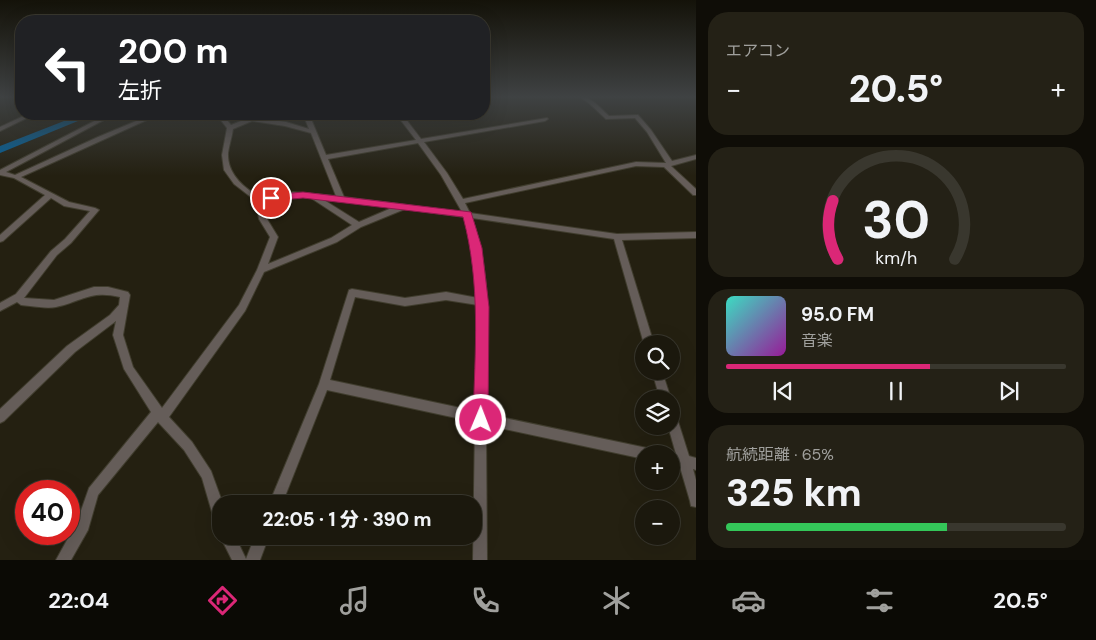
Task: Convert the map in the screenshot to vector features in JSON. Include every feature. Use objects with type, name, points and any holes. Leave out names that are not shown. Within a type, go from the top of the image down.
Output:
[{"type":"street","points":[[0,129],[13,123]]},
{"type":"street","points":[[0,173],[95,123]]},
{"type":"street","points":[[16,177],[135,123]]},
{"type":"street","points":[[226,123],[230,128]]},
{"type":"street","points":[[230,128],[241,123]]},
{"type":"street","points":[[280,123],[313,132]]},
{"type":"street","points":[[310,123],[341,199]]},
{"type":"street","points":[[406,123],[460,202],[467,215],[476,248],[482,302],[480,560]]},
{"type":"street","points":[[323,158],[521,123]]},
{"type":"street","points":[[642,123],[649,131],[668,164],[696,193]]},
{"type":"street","points":[[63,560],[83,525],[93,492],[160,416],[242,308],[261,270],[274,237],[263,219],[259,200],[241,187],[233,178],[227,164],[225,157],[230,128]]},
{"type":"street","points":[[84,129],[100,138]]},
{"type":"street","points":[[460,202],[636,164],[668,164],[696,157]]},
{"type":"street","points":[[0,173],[16,177],[67,204],[94,210],[68,241],[54,253],[19,297],[0,307]]},
{"type":"street","points":[[259,200],[293,194],[404,206],[618,237],[696,235]]},
{"type":"street","points":[[0,239],[50,195]]},
{"type":"street","points":[[313,196],[358,225]]},
{"type":"street","points":[[261,270],[334,240],[358,225],[404,206]]},
{"type":"street","points":[[618,237],[646,335]]},
{"type":"street","points":[[19,297],[21,301],[54,304],[94,291],[108,291],[125,295],[118,335],[129,369],[160,416],[188,446],[207,475],[213,495]]},
{"type":"street","points":[[279,495],[324,384],[352,293],[405,302],[446,296],[482,302]]},
{"type":"street","points":[[0,418],[70,349],[113,318],[124,306]]},
{"type":"street","points":[[324,384],[635,451]]},
{"type":"street","points":[[678,435],[690,463],[696,501]]},
{"type":"street","points":[[232,545],[240,560]]},
{"type":"street","points":[[252,560],[258,545]]},
{"type":"waterway","points":[[0,150],[67,123]]},
{"type":"route","points":[[271,198],[293,194],[467,215],[480,271],[483,307],[481,420]]}]
